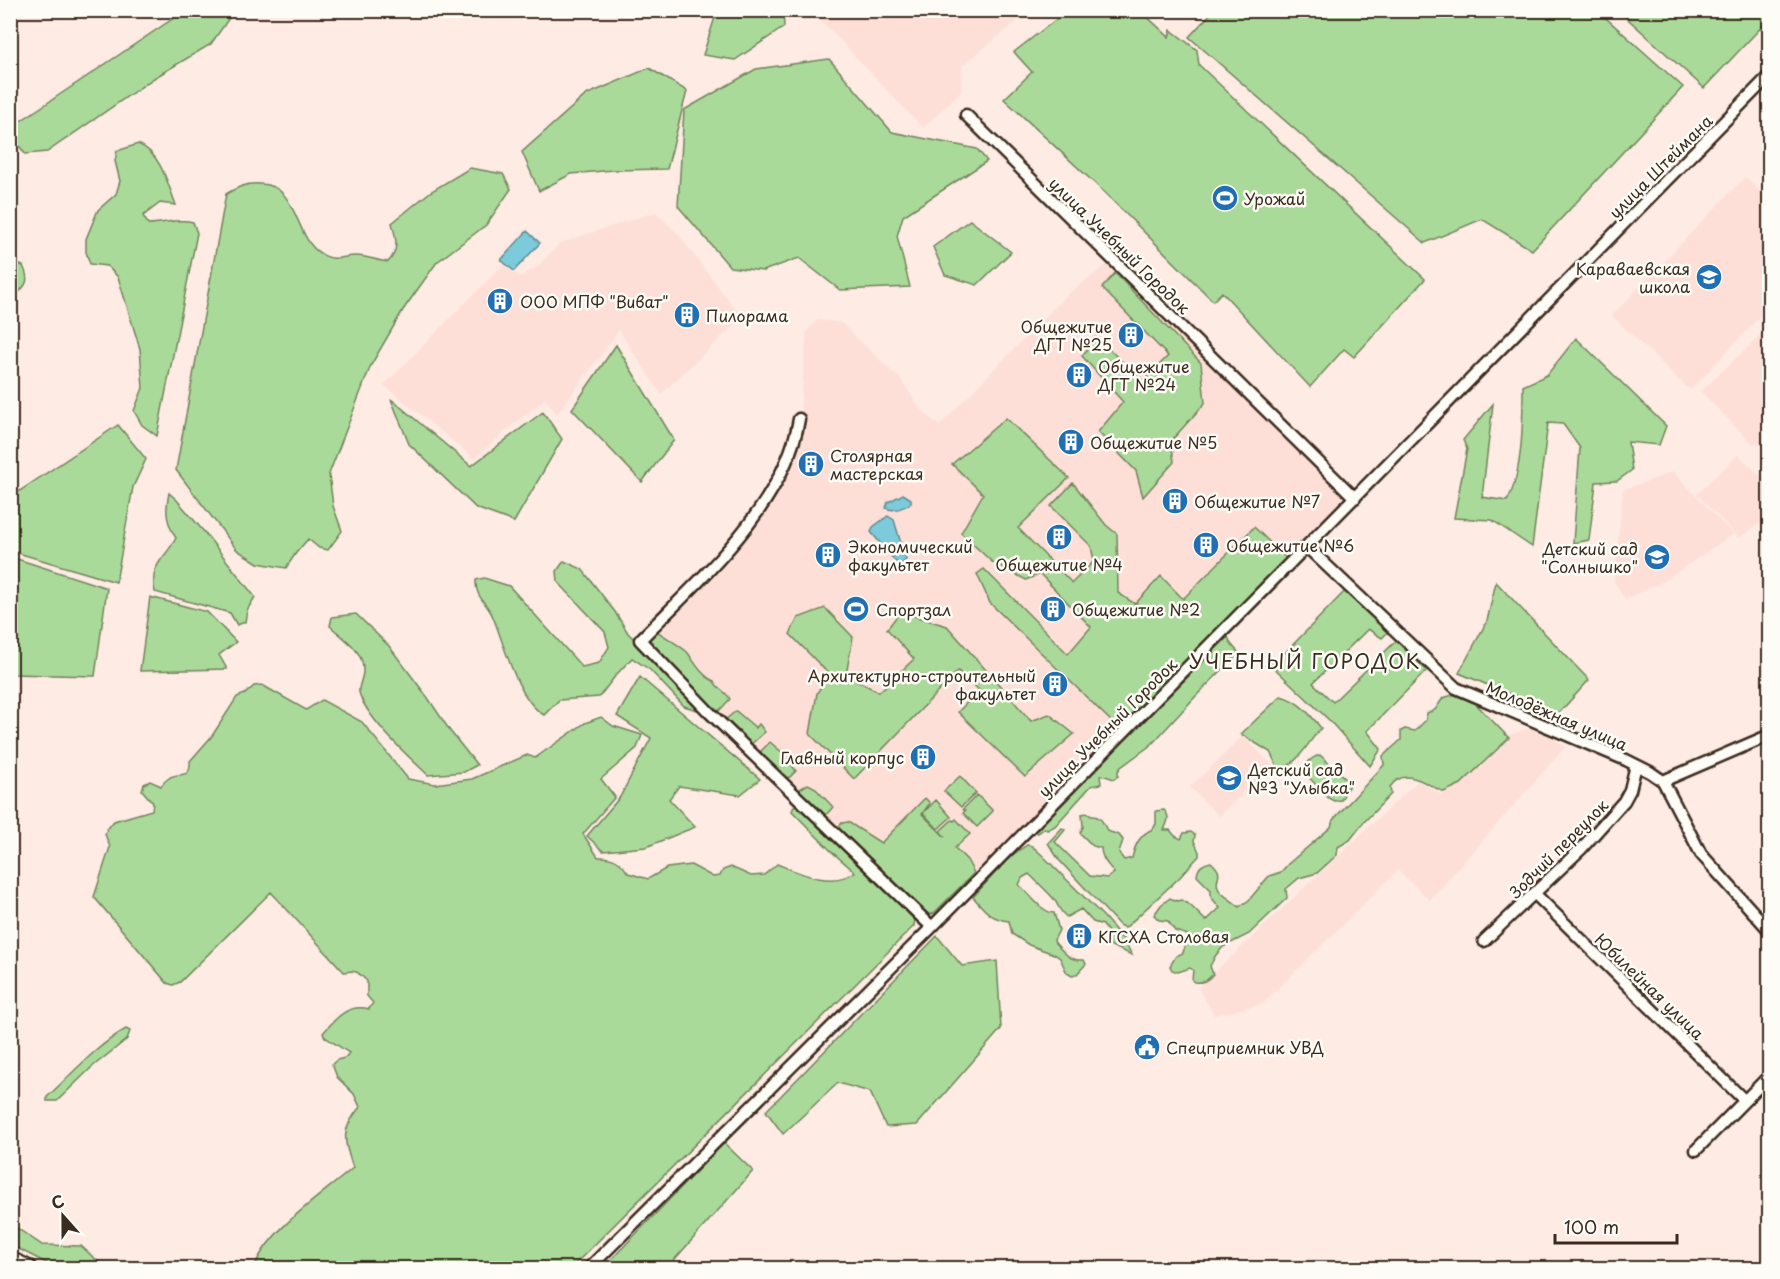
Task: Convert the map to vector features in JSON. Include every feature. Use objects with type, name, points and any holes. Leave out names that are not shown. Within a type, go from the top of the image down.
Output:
[{"type":"main road","points":[[10,1259],[29,1269]]},
{"type":"street","name":"улица Штеймана","points":[[1571,277],[1770,75]]},
{"type":"street","name":"улица Учебный Городок","points":[[966,115],[1355,498]]},
{"type":"street","name":"улица Учебный Городок","points":[[589,1269],[932,927],[1571,277]]},
{"type":"street","points":[[799,419],[796,436],[780,475],[756,514],[711,566],[640,640],[717,720],[932,927]]},
{"type":"street","name":"Молодёжная улица","points":[[1307,547],[1455,687],[1636,765],[1663,782],[1701,854],[1770,931]]},
{"type":"street","points":[[1663,782],[1770,735]]},
{"type":"street","name":"Зодчий переулок","points":[[1484,940],[1535,894],[1624,801],[1630,790],[1636,765]]},
{"type":"street","name":"Юбилейная улица","points":[[1535,894],[1744,1100]]},
{"type":"street","points":[[1696,1149],[1770,1075]]},
{"type":"shaded area","points":[[826,11],[1030,11],[962,66],[961,91],[923,128],[819,18]]},
{"type":"shaded area","name":"Караваевская школа","points":[[1745,177],[1769,200],[1769,307],[1690,390],[1612,316]]},
{"type":"shaded area","points":[[656,212],[678,234],[742,318],[661,394],[619,330],[557,414],[545,398],[474,458],[384,385],[503,265],[520,277],[537,267],[560,243]]},
{"type":"shaded area","points":[[1111,262],[1354,498],[932,925],[641,640],[761,510],[798,438],[807,331],[818,320],[841,323],[900,379],[921,410],[939,426],[1068,294]]},
{"type":"shaded area","points":[[1769,327],[1769,447],[1751,442],[1701,392]]},
{"type":"shaded area","points":[[1738,455],[1770,484],[1769,517],[1739,538],[1697,494]]},
{"type":"shaded area","name":"Детский сад \"Солнышко\"","points":[[1673,472],[1733,534],[1664,581],[1625,599],[1614,581],[1623,490]]},
{"type":"shaded area","points":[[1535,726],[1565,747],[1430,900],[1398,870],[1262,1004],[1214,1015],[1198,988],[1418,781],[1442,795],[1461,782],[1510,735]]},
{"type":"shaded area","name":"Детский сад №3 \"Улыбка\"","points":[[1243,736],[1272,765],[1219,816],[1190,787]]},
{"type":"green space","points":[[186,10],[234,11],[211,44],[154,78],[47,152],[25,154],[17,143],[13,126]]},
{"type":"green space","points":[[717,11],[783,11],[784,27],[735,60],[703,55]]},
{"type":"green space","name":"Урожай","points":[[1067,11],[1141,11],[1169,37],[1171,30],[1197,50],[1199,65],[1425,279],[1354,357],[1344,349],[1310,387],[1222,292],[1213,301],[1103,191],[1004,99],[1032,72],[1014,52]]},
{"type":"green space","points":[[1213,11],[1598,11],[1683,87],[1532,250],[1482,219],[1425,243],[1189,37]]},
{"type":"green space","points":[[1619,11],[1769,11],[1769,19],[1704,88]]},
{"type":"green space","points":[[829,59],[892,132],[977,149],[987,161],[903,216],[897,236],[910,287],[840,290],[799,258],[763,271],[730,267],[678,206],[684,110],[756,69]]},
{"type":"green space","points":[[649,68],[687,91],[667,169],[613,170],[571,174],[539,191],[522,152],[586,95]]},
{"type":"green space","points":[[138,144],[146,148],[158,162],[176,205],[160,203],[143,216],[148,224],[193,222],[197,233],[157,436],[142,425],[134,411],[143,388],[140,349],[118,277],[107,266],[90,264],[86,252],[86,239],[98,210],[116,194],[120,181],[115,161],[117,151]]},
{"type":"green space","points":[[470,168],[503,174],[511,189],[486,225],[437,262],[403,310],[371,365],[329,474],[333,506],[342,531],[328,550],[319,548],[308,539],[286,568],[258,563],[237,550],[176,470],[226,194],[238,187],[250,184],[272,186],[289,202],[305,235],[320,253],[334,258],[360,256],[388,262],[396,248],[392,223],[430,192]]},
{"type":"green space","points":[[970,220],[1011,252],[977,285],[945,275],[933,247]]},
{"type":"green space","points":[[11,261],[23,266],[27,279],[23,288],[16,295],[11,294]]},
{"type":"green space","points":[[1115,273],[1201,363],[1205,403],[1171,441],[1174,462],[1143,497],[1136,471],[1098,432],[1123,402],[1082,356],[1096,337],[1143,381],[1168,356],[1102,288]]},
{"type":"green space","points":[[1576,338],[1666,426],[1659,445],[1628,442],[1632,470],[1617,481],[1596,482],[1589,540],[1573,543],[1580,448],[1563,424],[1548,423],[1532,547],[1492,520],[1454,518],[1467,449],[1463,440],[1493,404],[1482,497],[1507,501],[1519,461],[1523,386],[1547,375]]},
{"type":"green space","points":[[616,345],[674,440],[642,482],[572,409]]},
{"type":"green space","points":[[391,399],[471,466],[543,412],[562,439],[514,522],[476,508],[409,444]]},
{"type":"green space","points":[[1006,418],[1069,478],[1018,528],[1072,583],[1094,561],[1091,546],[1051,506],[1073,483],[1106,525],[1117,534],[1118,593],[1135,604],[1161,576],[1183,599],[1254,527],[1287,559],[1118,728],[990,603],[977,574],[984,569],[1068,654],[1091,627],[1040,574],[1026,580],[992,562],[961,533],[983,494],[952,464]]},
{"type":"green space","points":[[118,425],[146,459],[133,487],[116,582],[11,551],[11,497]]},
{"type":"green space","points":[[169,493],[205,533],[255,597],[247,610],[245,622],[237,625],[230,613],[155,592],[156,568],[176,538],[167,516]]},
{"type":"green space","points":[[11,557],[107,588],[95,676],[11,674]]},
{"type":"green space","points":[[564,561],[582,569],[628,633],[697,704],[697,710],[684,706],[650,670],[632,658],[599,697],[559,700],[544,715],[526,697],[507,657],[491,612],[479,596],[476,580],[484,578],[509,586],[582,667],[599,663],[609,647],[605,632],[558,582],[557,571]]},
{"type":"green space","points":[[1496,582],[1589,680],[1558,714],[1459,673],[1487,621]]},
{"type":"green space","points":[[1345,591],[1390,630],[1382,638],[1368,629],[1313,683],[1333,702],[1397,640],[1429,668],[1367,731],[1381,749],[1370,766],[1329,720],[1270,664],[1280,658]]},
{"type":"green space","points":[[150,597],[207,612],[236,642],[219,655],[227,669],[140,671]]},
{"type":"green space","points":[[825,608],[853,637],[846,675],[879,692],[914,659],[887,629],[900,612],[947,626],[1031,721],[1049,714],[1074,734],[1025,777],[958,712],[979,690],[958,671],[854,779],[810,734],[817,693],[829,674],[790,634],[798,618]]},
{"type":"green space","points":[[356,614],[389,646],[477,765],[464,772],[428,775],[378,725],[359,692],[363,672],[360,656],[330,626],[332,617]]},
{"type":"green space","points":[[655,630],[686,651],[702,673],[714,681],[728,696],[730,699],[720,710],[716,712],[647,642],[648,634]]},
{"type":"green space","points":[[1228,637],[1239,653],[1151,745],[1121,767],[1118,776],[1114,779],[1100,776],[1101,784],[1091,786],[1055,826],[1047,830],[1045,828],[1038,833],[1035,831],[1035,828]]},
{"type":"green space","points":[[640,677],[760,779],[740,795],[679,786],[669,799],[695,827],[646,847],[603,851],[587,836],[620,797],[651,738],[617,716]]},
{"type":"green space","points":[[262,685],[306,710],[322,700],[362,722],[408,779],[435,784],[472,779],[527,755],[535,758],[585,723],[601,717],[613,726],[642,735],[637,748],[601,779],[615,797],[583,834],[598,857],[616,860],[628,873],[648,879],[667,868],[691,865],[713,877],[720,876],[723,870],[731,867],[751,876],[764,875],[777,864],[816,878],[836,879],[855,872],[792,811],[794,806],[800,806],[911,914],[915,919],[914,926],[571,1268],[254,1268],[261,1254],[283,1227],[353,1168],[347,1150],[346,1136],[349,1123],[360,1107],[354,1094],[337,1077],[332,1064],[345,1058],[349,1053],[325,1037],[323,1033],[348,1010],[369,1009],[373,1003],[367,996],[367,981],[357,972],[344,972],[271,892],[180,982],[173,985],[167,983],[94,897],[110,847],[105,834],[107,829],[114,821],[152,810],[153,803],[142,790],[144,784],[150,781],[161,786],[173,776],[189,771],[190,761],[212,736],[237,697],[245,694],[254,686]]},
{"type":"green space","points":[[1456,694],[1473,701],[1509,738],[1461,784],[1444,792],[1409,777],[1396,781],[1390,787],[1391,794],[1350,840],[1338,847],[1337,855],[1317,873],[1299,878],[1286,889],[1287,898],[1249,934],[1223,947],[1210,966],[1213,974],[1209,978],[1202,982],[1194,982],[1192,980],[1193,970],[1190,968],[1178,972],[1172,970],[1170,966],[1176,956],[1183,953],[1188,935],[1175,931],[1168,921],[1159,920],[1154,915],[1170,898],[1190,905],[1206,921],[1220,908],[1211,897],[1211,890],[1197,876],[1201,866],[1211,862],[1219,873],[1217,884],[1221,893],[1239,907],[1249,900],[1269,876],[1281,872],[1331,827],[1333,820],[1384,765],[1383,756],[1401,740],[1401,731],[1405,729],[1415,731],[1426,720],[1427,713],[1435,710],[1443,698]]},
{"type":"green space","points":[[1281,696],[1299,705],[1321,728],[1292,763],[1279,770],[1270,752],[1241,734]]},
{"type":"green space","points":[[736,711],[756,728],[759,724],[765,732],[751,744],[732,729],[725,720]]},
{"type":"green space","points":[[770,742],[784,754],[796,771],[790,777],[785,778],[761,756],[761,751]]},
{"type":"green space","points":[[1320,755],[1350,783],[1341,800],[1334,801],[1328,798],[1304,772],[1309,761]]},
{"type":"green space","points":[[960,776],[976,793],[961,807],[944,791]]},
{"type":"green space","points":[[808,784],[814,787],[833,807],[825,816],[800,793],[800,789]]},
{"type":"green space","points":[[977,795],[993,811],[977,827],[963,813],[965,811],[963,809]]},
{"type":"green space","points":[[925,798],[930,803],[922,814],[945,837],[940,831],[956,819],[970,834],[955,848],[967,860],[974,873],[934,913],[929,915],[920,907],[915,908],[838,827],[848,822],[881,843]]},
{"type":"green space","points":[[936,800],[951,817],[938,829],[923,813]]},
{"type":"green space","points":[[1164,810],[1168,818],[1164,830],[1170,830],[1181,839],[1184,833],[1191,832],[1195,835],[1194,841],[1199,856],[1180,877],[1125,928],[1119,925],[1059,860],[1048,843],[1062,828],[1065,830],[1055,842],[1090,876],[1107,878],[1114,873],[1104,859],[1101,848],[1093,846],[1080,833],[1083,827],[1082,814],[1088,813],[1097,817],[1102,820],[1107,831],[1119,835],[1123,840],[1119,853],[1124,860],[1132,858],[1139,840],[1153,829],[1156,824],[1156,811]]},
{"type":"green space","points":[[1027,845],[1032,846],[1042,855],[1104,917],[1123,939],[1132,955],[1111,946],[1108,941],[1108,932],[1103,925],[1093,922],[1081,909],[1067,917],[1064,915],[1053,898],[1029,874],[1022,878],[1019,885],[1045,910],[1054,913],[1059,930],[1054,940],[1055,943],[1068,956],[1084,960],[1086,964],[1076,975],[1072,976],[1067,973],[1060,958],[1054,954],[1029,945],[1012,934],[1009,921],[992,916],[985,910],[973,897],[1011,856]]},
{"type":"green space","points":[[937,936],[962,966],[997,961],[1001,1029],[917,1125],[886,1127],[870,1092],[838,1083],[783,1134],[766,1111]]},
{"type":"green space","points":[[126,1029],[130,1031],[127,1039],[92,1067],[57,1101],[47,1101],[47,1097],[85,1061]]},
{"type":"green space","points":[[724,1143],[753,1171],[667,1268],[603,1268]]},
{"type":"green space","points":[[11,1224],[42,1245],[81,1246],[105,1268],[56,1268],[11,1245]]},
{"type":"water","points":[[527,231],[540,243],[514,271],[501,260]]},
{"type":"water","points":[[903,494],[911,499],[911,503],[899,509],[886,508],[888,502]]},
{"type":"water","points":[[888,516],[894,520],[906,560],[901,564],[896,562],[871,532],[873,527]]},
{"type":"place","name":"Урожай","points":[[1225,198]]},
{"type":"place","name":"Караваевская школа","points":[[1709,277]]},
{"type":"place","name":"ООО МПФ \"Виват\"","points":[[500,301]]},
{"type":"place","name":"Пилорама","points":[[687,315]]},
{"type":"place","name":"Общежитие ДГТ №25","points":[[1131,335]]},
{"type":"place","name":"Общежитие ДГТ №24","points":[[1079,375]]},
{"type":"place","name":"Общежитие №5","points":[[1071,442]]},
{"type":"place","name":"Столярная мастерская","points":[[811,464]]},
{"type":"place","name":"Общежитие №7","points":[[1175,501]]},
{"type":"place","name":"Общежитие №4","points":[[1059,537]]},
{"type":"place","name":"Общежитие №6","points":[[1206,545]]},
{"type":"place","name":"Экономический факультет","points":[[828,555]]},
{"type":"place","name":"Детский сад \"Солнышко\"","points":[[1657,557]]},
{"type":"place","name":"Спортзал","points":[[856,609]]},
{"type":"place","name":"Общежитие №2","points":[[1053,609]]},
{"type":"place","name":"Архитектурно-строительный факультет","points":[[1055,684]]},
{"type":"place","name":"Главный корпус","points":[[923,757]]},
{"type":"place","name":"Детский сад №3 \"Улыбка\"","points":[[1229,778]]},
{"type":"place","name":"КГСХА Столовая","points":[[1079,936]]},
{"type":"place","name":"Спецприемник УВД","points":[[1147,1047]]},
{"type":"district","name":"УЧЕБНЫЙ ГОРОДОК","points":[[1305,661]]}]
